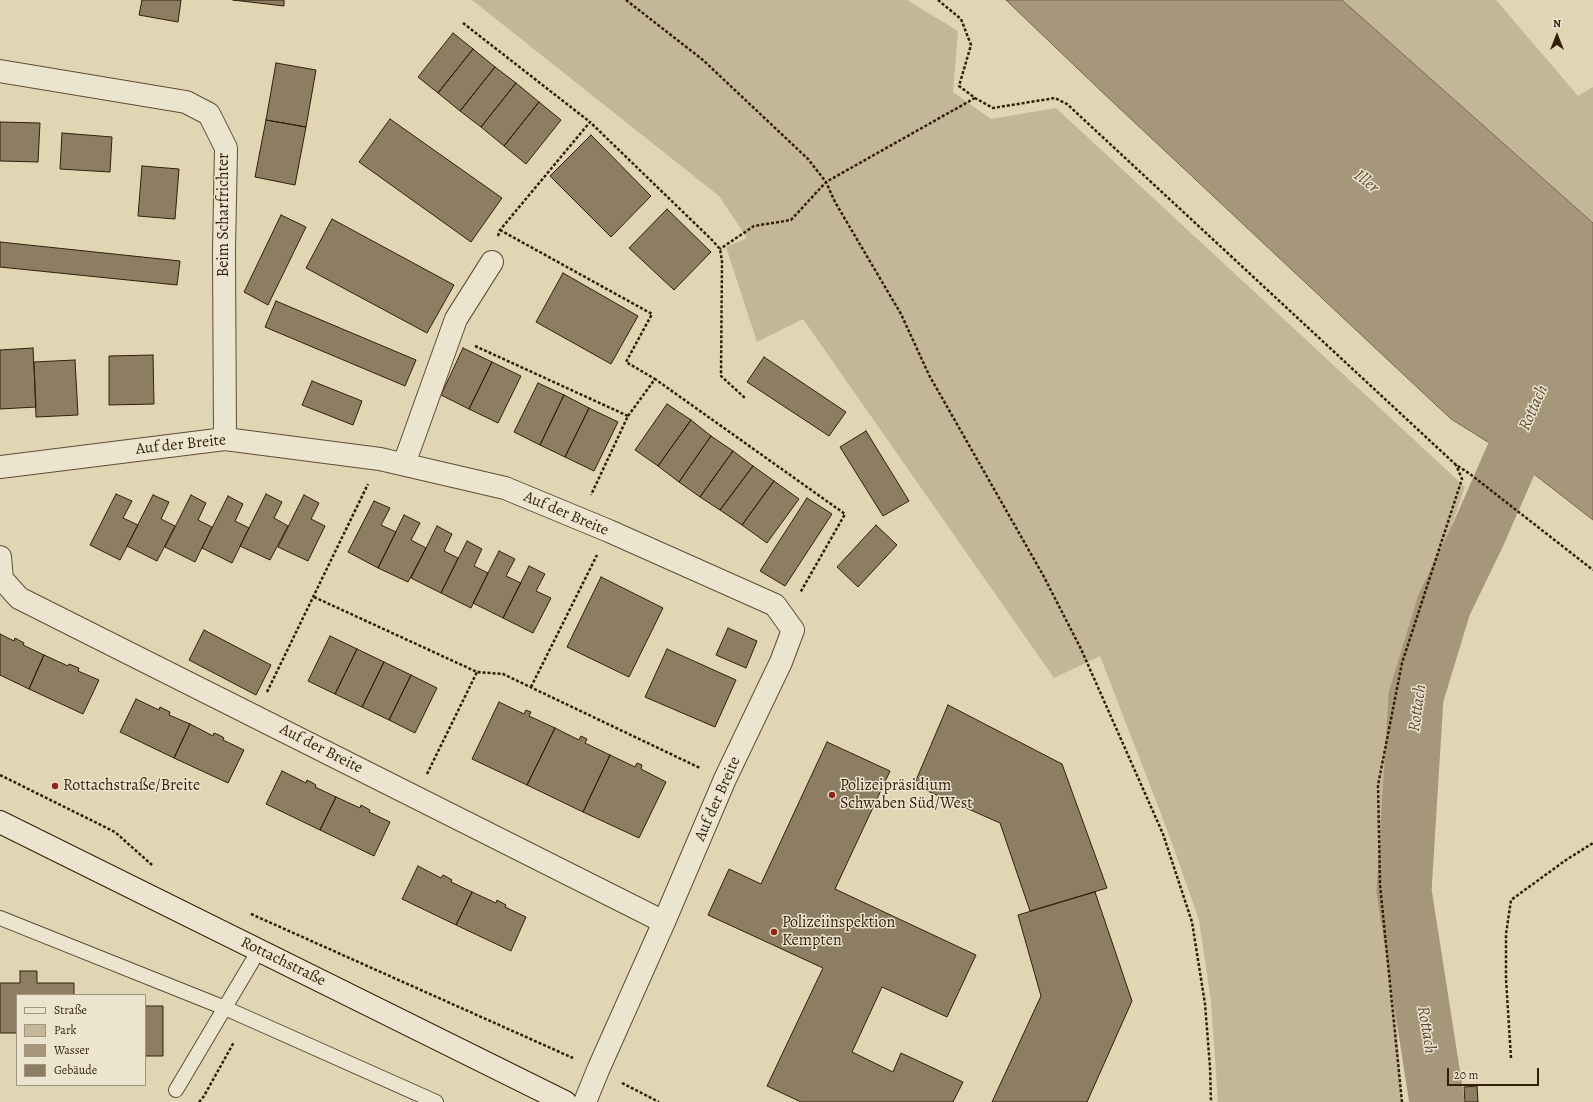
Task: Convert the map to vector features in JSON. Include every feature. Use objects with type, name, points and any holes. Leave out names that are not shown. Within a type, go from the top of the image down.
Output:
[{"type":"street","name":"Beim Scharfrichter","points":[[0,71],[186,102],[210,114],[226,148],[224,249],[225,439]]},
{"type":"street","points":[[404,464],[456,319],[492,262]]},
{"type":"street","name":"Auf der Breite","points":[[0,467],[225,439],[380,459],[505,488],[609,531],[775,605],[793,630],[781,662],[725,780],[585,1102]]},
{"type":"street","name":"Auf der Breite","points":[[0,557],[2,579],[19,598],[664,922]]},
{"type":"street","name":"Rottachstraße","points":[[0,822],[565,1102]]},
{"type":"lane","points":[[0,918],[225,1008],[436,1102]]},
{"type":"lane","points":[[176,1090],[259,950]]},
{"type":"path","points":[[626,0],[703,60],[808,159],[826,182],[835,202],[901,314],[933,382],[1046,582],[1081,649],[1163,834],[1192,922],[1205,1004],[1212,1102]]},
{"type":"path","points":[[938,0],[961,19],[971,45],[959,86],[975,98],[993,108],[1055,98],[1068,104],[1455,464],[1546,532],[1593,570]]},
{"type":"path","points":[[463,23],[590,122],[720,249],[722,261],[721,376],[745,398]]},
{"type":"path","points":[[720,249],[754,226],[791,220],[826,182],[975,98]]},
{"type":"path","points":[[492,262],[500,230],[590,122]]},
{"type":"path","points":[[500,230],[652,314],[626,362],[655,379],[845,514],[785,619]]},
{"type":"path","points":[[450,334],[628,416]]},
{"type":"path","points":[[580,519],[628,416],[655,379]]},
{"type":"path","points":[[255,716],[380,459]]},
{"type":"path","points":[[1402,1102],[1380,885],[1378,785],[1402,663],[1462,479],[1455,464]]},
{"type":"path","points":[[531,687],[609,531]]},
{"type":"path","points":[[314,597],[477,672],[503,674],[725,780]]},
{"type":"path","points":[[416,797],[477,672]]},
{"type":"path","points":[[0,775],[115,832],[156,868]]},
{"type":"path","points":[[1512,1058],[1506,979],[1506,934],[1512,900],[1566,860],[1593,843]]},
{"type":"path","points":[[248,913],[598,1070],[659,1102]]},
{"type":"path","points":[[199,1102],[204,1096],[247,1018]]},
{"type":"green space","points":[[472,0],[907,0],[958,31],[953,92],[991,119],[1056,108],[1465,487],[1398,683],[1388,887],[1402,1102],[1218,1102],[1211,1001],[1199,920],[1168,832],[1100,656],[1054,678],[803,319],[757,342],[726,247],[747,238],[719,196]]},
{"type":"green space","points":[[1342,0],[1496,0],[1578,96],[1593,87],[1593,223]]},
{"type":"water","name":"Iller","points":[[1006,0],[1342,0],[1593,223],[1593,520],[1512,457],[1451,419]]},
{"type":"building","points":[[142,0],[181,0],[178,22],[139,15]]},
{"type":"building","points":[[233,0],[284,0],[284,6]]},
{"type":"building","points":[[453,33],[473,49],[438,93],[418,77]]},
{"type":"building","points":[[473,49],[495,67],[460,111],[438,93]]},
{"type":"building","points":[[276,63],[316,70],[306,127],[266,120]]},
{"type":"building","points":[[495,67],[516,83],[481,127],[460,111]]},
{"type":"building","points":[[516,83],[539,102],[504,146],[481,127]]},
{"type":"building","points":[[539,102],[561,120],[526,164],[504,146]]},
{"type":"building","points":[[390,119],[502,198],[471,242],[359,162]]},
{"type":"building","points":[[266,120],[306,127],[295,185],[255,177]]},
{"type":"building","points":[[0,122],[40,123],[38,162],[0,161]]},
{"type":"building","points":[[62,133],[112,137],[110,172],[60,169]]},
{"type":"building","points":[[591,135],[651,196],[611,237],[550,176]]},
{"type":"building","points":[[142,166],[179,169],[175,219],[138,216]]},
{"type":"building","points":[[667,209],[711,252],[674,290],[629,248]]},
{"type":"building","points":[[281,215],[306,227],[268,305],[244,292]]},
{"type":"building","points":[[332,219],[454,285],[427,333],[306,268]]},
{"type":"building","points":[[0,242],[180,261],[177,285],[0,267]]},
{"type":"building","points":[[563,273],[638,316],[611,364],[536,322]]},
{"type":"building","points":[[276,301],[416,360],[405,386],[265,327]]},
{"type":"building","points":[[33,348],[36,407],[0,409],[0,350]]},
{"type":"building","points":[[463,348],[492,362],[469,409],[441,395]]},
{"type":"building","points":[[153,355],[154,404],[109,405],[109,356]]},
{"type":"building","points":[[764,357],[846,412],[829,436],[747,382]]},
{"type":"building","points":[[75,360],[78,415],[36,417],[34,362]]},
{"type":"building","points":[[492,362],[521,376],[498,423],[469,409]]},
{"type":"building","points":[[312,381],[362,401],[353,425],[302,405]]},
{"type":"building","points":[[538,383],[564,395],[540,445],[514,432]]},
{"type":"building","points":[[564,395],[589,408],[565,457],[540,445]]},
{"type":"building","points":[[667,404],[691,420],[658,466],[635,450]]},
{"type":"building","points":[[589,408],[618,422],[594,471],[565,457]]},
{"type":"building","points":[[691,420],[711,436],[679,482],[658,466]]},
{"type":"building","points":[[866,431],[909,501],[883,516],[840,447]]},
{"type":"building","points":[[711,436],[733,451],[700,497],[679,482]]},
{"type":"building","points":[[733,451],[753,466],[720,510],[700,497]]},
{"type":"building","points":[[753,466],[774,481],[742,525],[720,510]]},
{"type":"building","points":[[774,481],[799,499],[767,543],[742,525]]},
{"type":"building","points":[[116,494],[132,501],[123,518],[138,525],[120,560],[90,545]]},
{"type":"building","points":[[266,494],[282,502],[274,518],[288,526],[270,560],[240,546]]},
{"type":"building","points":[[153,495],[169,502],[161,519],[175,526],[157,561],[127,546]]},
{"type":"building","points":[[191,495],[206,503],[198,520],[212,527],[195,562],[165,547]]},
{"type":"building","points":[[304,495],[319,503],[311,519],[325,526],[308,561],[278,547]]},
{"type":"building","points":[[228,496],[243,504],[235,521],[249,528],[232,563],[202,548]]},
{"type":"building","points":[[807,498],[832,514],[785,586],[760,571]]},
{"type":"building","points":[[374,501],[390,508],[381,525],[396,532],[378,568],[348,552]]},
{"type":"building","points":[[404,515],[420,523],[411,540],[426,548],[408,582],[378,568]]},
{"type":"building","points":[[876,525],[897,545],[858,587],[837,567]]},
{"type":"building","points":[[437,526],[452,534],[444,551],[458,558],[441,593],[411,578]]},
{"type":"building","points":[[467,541],[482,549],[474,566],[488,573],[471,608],[441,593]]},
{"type":"building","points":[[499,551],[515,559],[506,576],[521,583],[503,618],[473,603]]},
{"type":"building","points":[[529,566],[545,574],[536,591],[551,598],[533,633],[503,618]]},
{"type":"building","points":[[601,577],[663,608],[629,677],[567,647]]},
{"type":"building","points":[[728,628],[757,641],[746,668],[716,655]]},
{"type":"building","points":[[204,630],[271,665],[256,695],[189,660]]},
{"type":"building","points":[[0,634],[14,641],[15,638],[24,643],[23,645],[44,655],[29,689],[0,675]]},
{"type":"building","points":[[330,636],[357,649],[335,694],[308,681]]},
{"type":"building","points":[[357,649],[384,662],[362,707],[335,694]]},
{"type":"building","points":[[667,649],[736,680],[715,727],[645,697]]},
{"type":"building","points":[[44,655],[68,666],[69,664],[79,668],[78,671],[99,680],[83,714],[29,689]]},
{"type":"building","points":[[384,662],[411,675],[389,720],[362,707]]},
{"type":"building","points":[[411,675],[437,688],[415,733],[389,720]]},
{"type":"building","points":[[136,699],[159,710],[160,707],[170,712],[169,715],[190,724],[174,758],[120,732]]},
{"type":"building","points":[[499,702],[524,714],[526,710],[531,712],[529,716],[555,728],[527,785],[472,759]]},
{"type":"building","points":[[948,705],[1062,764],[1107,888],[1030,911],[1000,823],[914,785]]},
{"type":"building","points":[[190,724],[213,736],[214,733],[219,735],[224,738],[223,740],[244,750],[228,783],[174,758]]},
{"type":"building","points":[[555,728],[579,740],[581,736],[587,739],[585,743],[610,755],[583,812],[527,785]]},
{"type":"building","points":[[827,742],[890,771],[835,889],[976,955],[947,1017],[882,987],[852,1052],[893,1072],[901,1053],[963,1082],[953,1102],[801,1102],[767,1086],[823,968],[708,915],[729,869],[761,884]]},
{"type":"building","points":[[610,755],[635,767],[637,763],[642,765],[641,769],[666,782],[639,838],[583,812]]},
{"type":"building","points":[[282,771],[306,783],[307,780],[316,785],[315,787],[336,797],[320,830],[266,804]]},
{"type":"building","points":[[336,797],[360,808],[361,805],[370,810],[369,812],[390,822],[374,856],[320,830]]},
{"type":"building","points":[[418,866],[441,878],[443,875],[452,880],[451,882],[472,892],[456,925],[402,899]]},
{"type":"building","points":[[472,892],[496,903],[497,900],[506,905],[505,907],[526,917],[511,951],[456,925]]},
{"type":"building","points":[[1095,892],[1132,1001],[1087,1102],[992,1102],[1041,996],[1018,915]]},
{"type":"building","points":[[20,971],[37,971],[37,983],[74,983],[74,994],[16,994],[16,1033],[0,1033],[0,983],[20,983]]},
{"type":"building","points":[[146,1006],[163,1006],[163,1056],[146,1056]]},
{"type":"building","points":[[1477,1086],[1478,1102],[1465,1102],[1464,1087]]},
{"type":"waterway","name":"Rottach","points":[[1437,1102],[1404,891],[1416,697],[1444,605],[1477,537],[1543,387]]},
{"type":"place","name":"Rottachstraße/Breite","points":[[55,786]]},
{"type":"place","name":"Polizeipräsidium Schwaben Süd/West","points":[[832,795]]},
{"type":"place","name":"Polizeiinspektion Kempten","points":[[774,932]]}]
